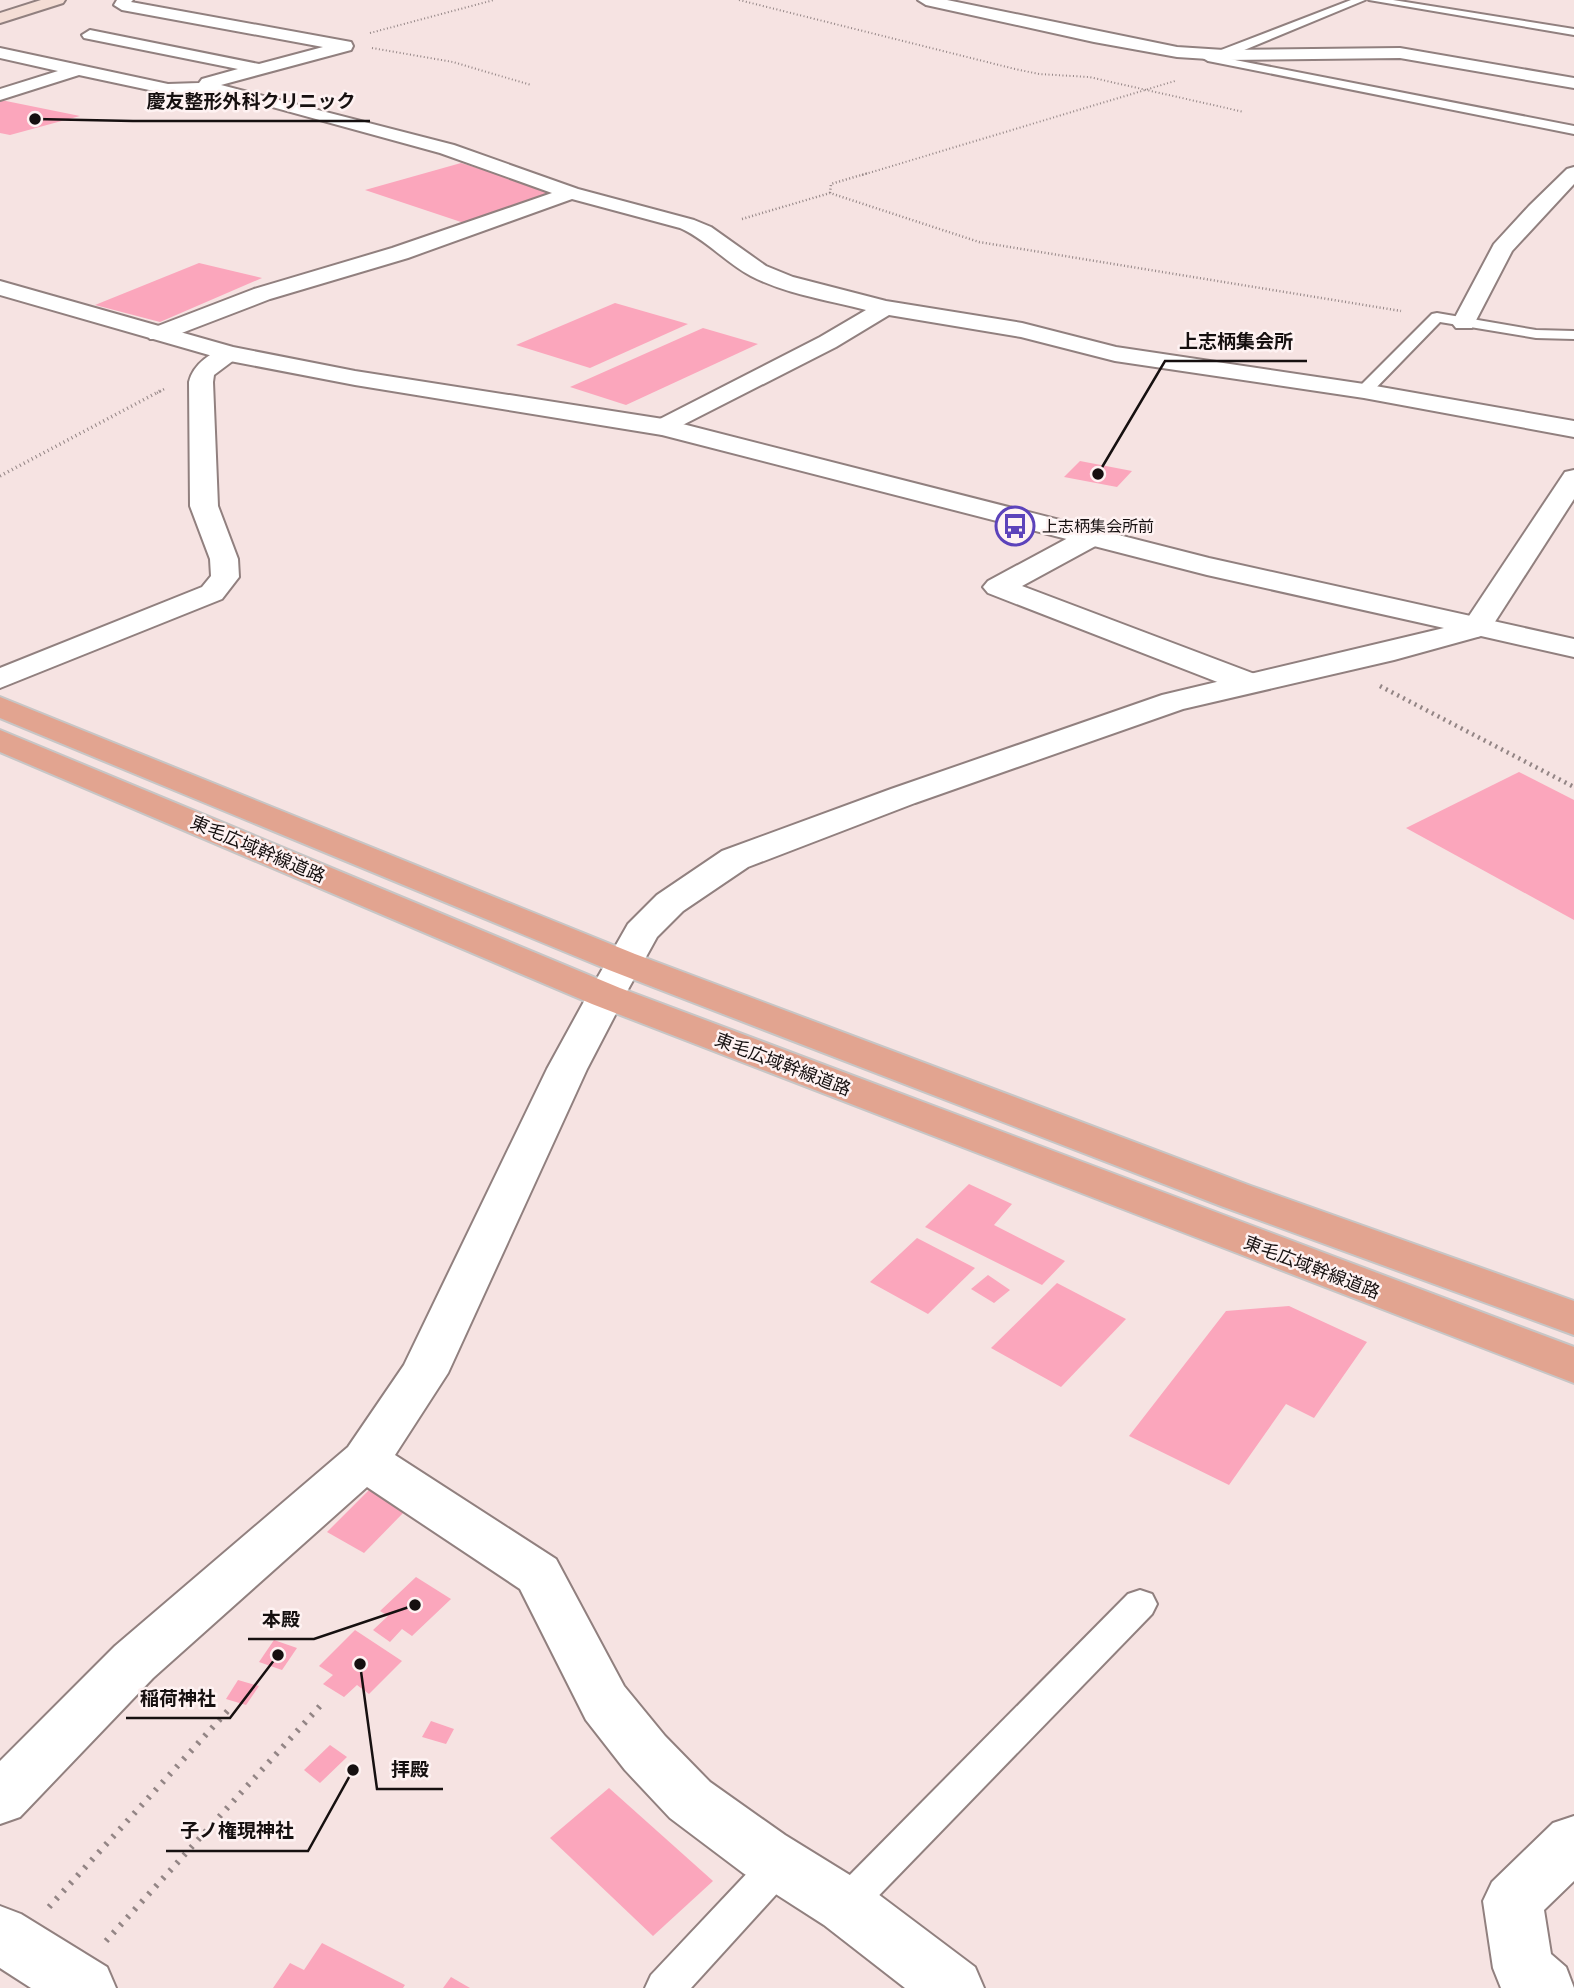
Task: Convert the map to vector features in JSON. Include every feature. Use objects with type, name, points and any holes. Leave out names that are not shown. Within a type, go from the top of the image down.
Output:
[{"type":"highway","name":"東毛広域幹線道路","points":[[0,706],[614,979],[1236,1196],[1574,1318]]},
{"type":"highway","name":"東毛広域幹線道路","points":[[0,740],[614,979],[1574,1366]]},
{"type":"main road","points":[[0,18],[57,0]]},
{"type":"street","points":[[125,0],[122,5],[345,46]]},
{"type":"street","points":[[926,0],[1137,46],[1231,59],[1400,53],[1574,83]]},
{"type":"street","points":[[162,13],[84,37],[260,69]]},
{"type":"street","points":[[8,55],[53,46]]},
{"type":"street","points":[[196,88],[345,46]]},
{"type":"street","points":[[8,55],[168,89],[196,88],[256,97],[435,145],[571,193],[704,231],[758,271],[785,282],[885,309],[1023,330],[1115,354],[1364,391],[1574,429]]},
{"type":"street","points":[[0,95],[78,70]]},
{"type":"street","points":[[1464,323],[1503,249],[1536,210],[1574,173]]},
{"type":"street","points":[[158,334],[262,294],[400,253],[571,193]]},
{"type":"street","points":[[0,288],[230,354],[355,378],[663,427],[1091,537],[1476,628],[1574,648]]},
{"type":"street","points":[[663,427],[828,342],[885,309]]},
{"type":"street","points":[[0,679],[212,593],[225,577],[224,559],[204,506],[203,372],[230,354]]},
{"type":"street","points":[[0,1799],[134,1662],[365,1460],[424,1373],[567,1069],[614,979],[641,932],[670,903],[734,859],[1160,706],[1249,682],[1427,643],[1476,628],[1574,478]]},
{"type":"street","points":[[1091,537],[998,587],[1249,682]]},
{"type":"street","points":[[365,1460],[538,1574],[605,1703],[645,1753],[690,1800],[780,1864],[845,1905],[953,1988]]},
{"type":"street","points":[[1544,1988],[1523,1968],[1513,1901],[1574,1842]]},
{"type":"street","points":[[8,1939],[78,1984]]},
{"type":"lane","points":[[1360,0],[1225,52],[1231,59],[1574,130]]},
{"type":"lane","points":[[1374,0],[1574,32]]},
{"type":"lane","points":[[1364,391],[1437,317],[1536,334],[1574,335]]},
{"type":"lane","points":[[845,1905],[1140,1604]]},
{"type":"lane","points":[[665,1988],[780,1864]]},
{"type":"path","points":[[494,0],[340,42],[345,46],[490,69],[531,85]]},
{"type":"path","points":[[739,0],[1015,69],[1039,74],[1074,75],[1244,112]]},
{"type":"path","points":[[830,193],[831,184],[1147,90],[1231,59]]},
{"type":"path","points":[[704,231],[830,193],[979,242],[1437,317]]},
{"type":"path","points":[[0,476],[178,382],[203,372]]},
{"type":"path","points":[[1335,663],[1574,787]]},
{"type":"path","points":[[8,1939],[232,1706]]},
{"type":"path","points":[[78,1984],[320,1706]]},
{"type":"building","points":[[0,100],[80,116],[10,135],[0,133]]},
{"type":"building","points":[[461,163],[563,194],[467,224],[365,190]]},
{"type":"building","points":[[199,263],[262,278],[160,322],[95,305]]},
{"type":"building","points":[[615,303],[688,324],[590,368],[516,345]]},
{"type":"building","points":[[703,328],[758,344],[626,405],[570,387]]},
{"type":"building","points":[[1080,461],[1132,471],[1117,487],[1064,477]]},
{"type":"building","points":[[1519,772],[1574,800],[1574,920],[1406,828]]},
{"type":"building","points":[[969,1184],[1012,1204],[994,1225],[1065,1261],[1042,1285],[925,1227]]},
{"type":"building","points":[[917,1238],[975,1268],[928,1314],[870,1282]]},
{"type":"building","points":[[988,1275],[1010,1290],[994,1303],[971,1289]]},
{"type":"building","points":[[1057,1283],[1126,1319],[1061,1387],[991,1348]]},
{"type":"building","points":[[1289,1306],[1367,1342],[1314,1418],[1286,1404],[1229,1485],[1129,1436],[1226,1311]]},
{"type":"building","points":[[369,1490],[406,1510],[364,1553],[327,1532]]},
{"type":"building","points":[[416,1577],[451,1599],[412,1636],[402,1629],[390,1642],[373,1630],[388,1616],[380,1611]]},
{"type":"building","points":[[355,1630],[402,1661],[369,1694],[357,1685],[344,1697],[323,1684],[333,1675],[319,1666]]},
{"type":"building","points":[[274,1640],[297,1648],[282,1670],[259,1662]]},
{"type":"building","points":[[238,1680],[259,1686],[246,1705],[226,1699]]},
{"type":"building","points":[[431,1721],[454,1729],[446,1744],[422,1737]]},
{"type":"building","points":[[330,1745],[347,1757],[320,1783],[304,1770]]},
{"type":"building","points":[[609,1788],[713,1881],[653,1936],[550,1838]]},
{"type":"building","points":[[322,1943],[405,1985],[403,1988],[273,1988],[290,1963],[304,1970]]},
{"type":"building","points":[[451,1977],[470,1988],[443,1988]]},
{"type":"place","name":"慶友整形外科クリニック","points":[[35,119]]},
{"type":"place","name":"上志柄集会所","points":[[1098,474]]},
{"type":"place","name":"上志柄集会所前","points":[[1015,526]]},
{"type":"place","name":"本殿","points":[[415,1605]]},
{"type":"place","name":"稲荷神社","points":[[278,1655]]},
{"type":"place","name":"拝殿","points":[[360,1664]]},
{"type":"place","name":"子ノ権現神社","points":[[353,1770]]}]
